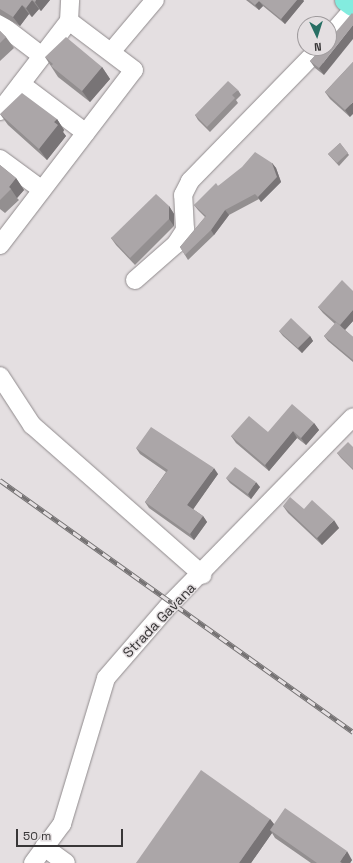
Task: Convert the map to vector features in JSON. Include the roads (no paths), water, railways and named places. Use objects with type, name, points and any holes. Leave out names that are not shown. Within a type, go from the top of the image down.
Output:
[{"type":"main road","points":[[346,0],[353,5]]},
{"type":"street","points":[[1,109],[70,21],[70,0]]},
{"type":"street","points":[[111,52],[155,0]]},
{"type":"street","points":[[337,28],[353,9]]},
{"type":"street","points":[[0,244],[134,70],[70,21]]},
{"type":"street","points":[[0,24],[42,56]]},
{"type":"street","points":[[135,280],[176,244],[185,230],[183,195],[190,180],[312,56]]},
{"type":"street","points":[[21,84],[86,133]]},
{"type":"street","points":[[0,159],[42,190]]},
{"type":"street","points":[[0,376],[32,425],[202,575]]},
{"type":"street","name":"Strada Gavana","points":[[33,863],[62,824],[106,678],[172,603],[202,575],[351,423]]},
{"type":"street","points":[[44,847],[66,863]]},
{"type":"railway","points":[[0,480],[353,732]]}]
